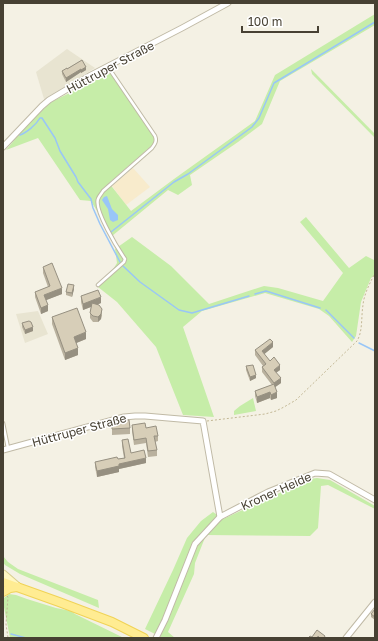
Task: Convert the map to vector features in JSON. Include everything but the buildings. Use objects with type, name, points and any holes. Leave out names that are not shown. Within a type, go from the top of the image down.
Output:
[{"type":"main road","points":[[3,574],[18,587]]},
{"type":"main road","points":[[3,582],[112,622],[144,638]]},
{"type":"main road","points":[[3,592],[10,588],[18,587]]},
{"type":"street","name":"Hüttruper Straße","points":[[3,147],[49,100],[91,75],[228,3]]},
{"type":"street","name":"Hüttruper Straße","points":[[6,449],[124,417],[145,416],[203,421]]},
{"type":"street","points":[[203,421],[220,517]]},
{"type":"street","name":"Kroner Heide","points":[[156,638],[165,620],[195,544],[220,517],[268,492],[315,473],[329,474],[375,500]]},
{"type":"street","points":[[346,638],[375,602]]},
{"type":"lane","points":[[98,285],[124,262],[125,259],[104,221],[98,206],[98,199],[103,191],[152,148],[156,140],[155,136],[108,67]]},
{"type":"lane","points":[[3,423],[6,449]]},
{"type":"path","points":[[203,421],[276,412],[296,400],[357,342],[360,334],[363,304],[375,273]]},
{"type":"path","points":[[3,592],[8,597],[6,624],[8,638]]},
{"type":"shaded area","points":[[67,49],[95,68],[44,99],[36,72]]},
{"type":"shaded area","points":[[133,168],[150,187],[126,205],[112,186]]},
{"type":"shaded area","points":[[38,311],[48,334],[25,343],[16,314]]},
{"type":"green space","points":[[375,14],[375,25],[280,81],[262,124],[190,175],[192,185],[178,195],[168,190],[112,236],[91,201],[80,200],[38,138],[6,150],[28,124],[51,102],[111,73],[158,140],[109,183],[131,211],[255,121],[275,75]]},
{"type":"green space","points":[[311,69],[375,134],[375,138],[312,74]]},
{"type":"green space","points":[[306,217],[349,268],[366,256],[374,260],[375,259],[375,275],[371,278],[361,302],[356,336],[352,342],[329,316],[319,309],[265,293],[202,311],[183,327],[214,417],[183,415],[156,347],[117,302],[98,287],[117,263],[115,249],[132,237],[171,266],[209,304],[264,286],[278,288],[323,301],[343,273],[300,222]]},
{"type":"green space","points":[[253,398],[256,411],[234,415],[234,411]]},
{"type":"green space","points":[[317,478],[330,480],[375,506],[375,509],[328,485],[321,486],[318,528],[310,536],[206,535],[195,563],[194,574],[168,632],[175,638],[163,638],[145,629],[187,538],[201,521],[213,512],[223,519],[310,479]]},
{"type":"green space","points":[[3,556],[8,562],[18,569],[98,600],[99,608],[20,574],[5,565],[3,562]]},
{"type":"green space","points":[[9,594],[71,611],[124,638],[10,638],[3,602],[4,598]]},
{"type":"water","points":[[107,196],[112,209],[118,215],[118,220],[113,222],[110,220],[108,209],[102,200]]},
{"type":"waterway","points":[[111,232],[174,182],[188,174],[252,127],[259,118],[274,83],[375,22]]},
{"type":"waterway","points":[[20,135],[28,131],[40,118],[42,118],[55,138],[60,151],[78,182],[91,199],[100,224],[120,262]]},
{"type":"waterway","points":[[123,266],[140,282],[179,310],[192,313],[249,296]]},
{"type":"waterway","points":[[255,294],[266,291],[320,308]]},
{"type":"waterway","points":[[326,310],[354,338]]},
{"type":"waterway","points":[[359,343],[375,351]]},
{"type":"waterway","points":[[11,634],[26,638]]}]
